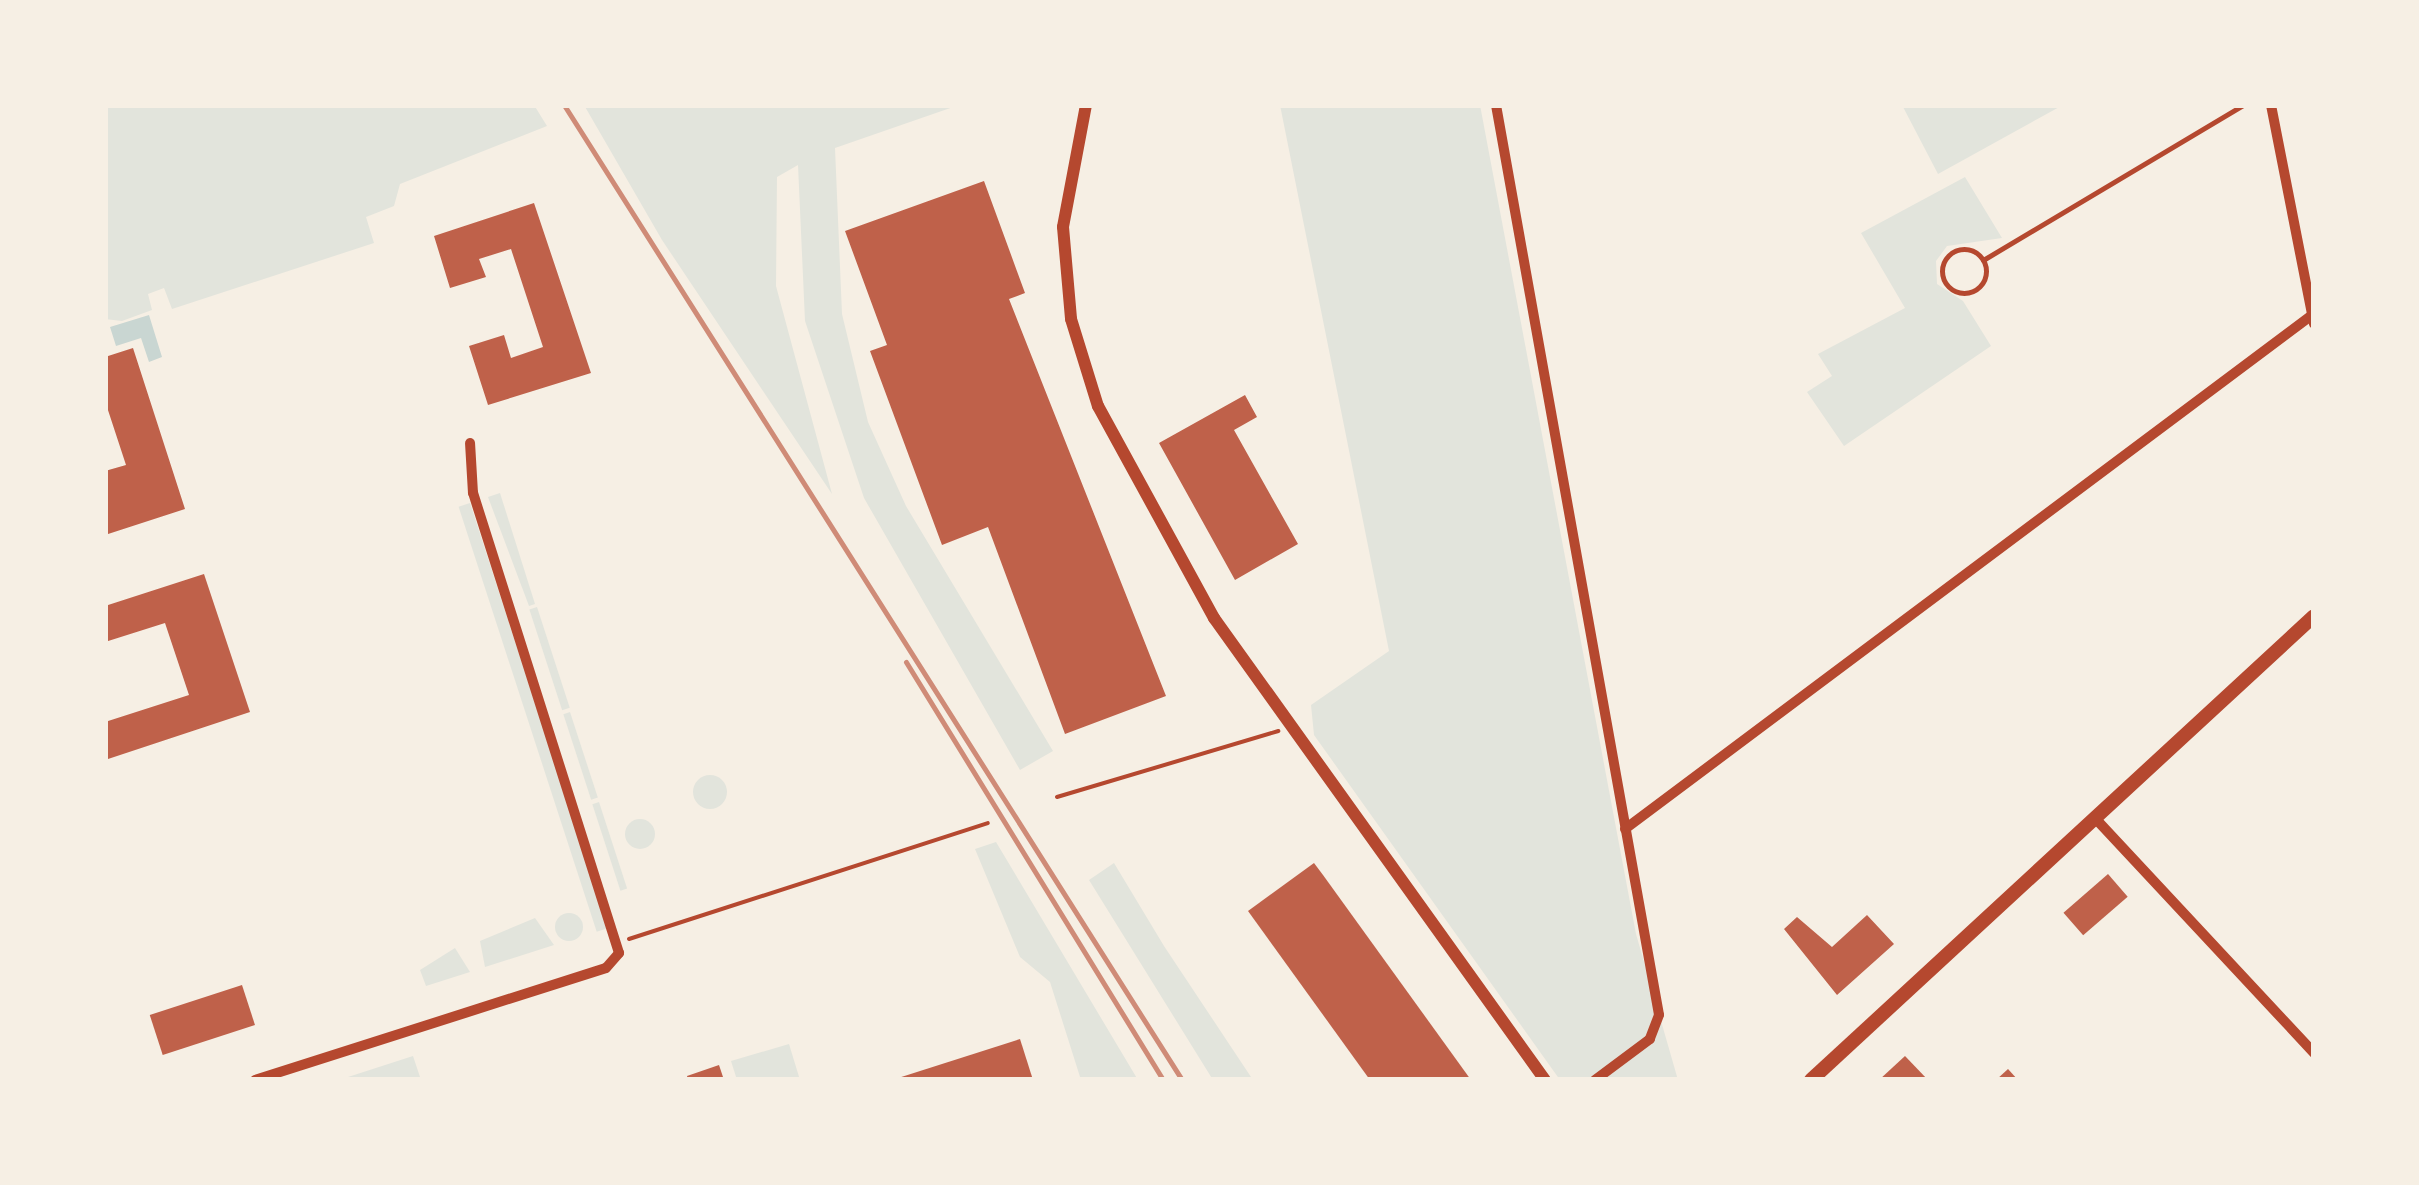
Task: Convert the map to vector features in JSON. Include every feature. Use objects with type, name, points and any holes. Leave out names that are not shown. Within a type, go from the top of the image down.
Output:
[{"type":"main road","points":[[1811,1080],[2314,616]]},
{"type":"street","points":[[1086,105],[1063,227],[1076,341],[1165,538],[1289,728],[1545,1080]]},
{"type":"street","points":[[1496,105],[1659,1015],[1650,1039],[1595,1080]]},
{"type":"street","points":[[1625,829],[2313,319],[2271,105]]},
{"type":"street","points":[[255,1080],[606,968],[620,942],[473,493],[470,443]]},
{"type":"street","points":[[2094,817],[2314,1053]]},
{"type":"lane","points":[[1982,260],[1978,288],[1963,293],[1944,282],[1953,252],[1982,260],[2242,105]]},
{"type":"path","points":[[1058,798],[1289,728]]},
{"type":"path","points":[[620,942],[988,823]]},
{"type":"shaded area","points":[[105,105],[534,105],[547,126],[400,184],[394,206],[366,217],[374,243],[172,309],[164,288],[148,294],[152,310],[122,321],[105,319]]},
{"type":"shaded area","points":[[584,105],[959,105],[835,148],[842,314],[868,422],[906,506],[1053,751],[1020,770],[864,498],[805,321],[798,165],[777,177],[776,286],[832,494],[662,240]]},
{"type":"shaded area","points":[[1280,105],[1480,105],[1636,934],[1678,1080],[1560,1080],[1314,735],[1311,705],[1389,651]]},
{"type":"shaded area","points":[[1902,105],[2063,105],[1938,174]]},
{"type":"shaded area","points":[[1965,177],[2002,238],[1947,246],[1936,261],[1937,284],[1963,301],[1991,346],[1844,446],[1807,392],[1832,376],[1818,354],[1905,308],[1861,233]]},
{"type":"shaded area","points":[[149,315],[162,357],[149,362],[141,338],[116,346],[110,327]]},
{"type":"shaded area","points":[[500,493],[535,604],[529,606],[488,497]]},
{"type":"shaded area","points":[[470,503],[608,928],[597,932],[459,507]]},
{"type":"shaded area","points":[[537,607],[570,708],[562,710],[529,609]]},
{"type":"shaded area","points":[[570,712],[598,798],[591,800],[563,714]]},
{"type":"shaded area","points":[[710,775],[722,780],[727,792],[722,804],[710,809],[698,804],[693,792],[698,780]]},
{"type":"shaded area","points":[[599,802],[627,889],[620,891],[592,804]]},
{"type":"shaded area","points":[[640,819],[651,823],[655,834],[651,845],[640,849],[629,845],[625,834],[629,823]]},
{"type":"shaded area","points":[[996,842],[1138,1080],[1081,1080],[1050,982],[1020,957],[975,849]]},
{"type":"shaded area","points":[[1114,863],[1253,1080],[1213,1080],[1089,880]]},
{"type":"shaded area","points":[[569,913],[579,917],[583,927],[579,937],[569,941],[559,937],[555,927],[559,917]]},
{"type":"shaded area","points":[[535,918],[554,945],[485,967],[480,941]]},
{"type":"shaded area","points":[[455,948],[470,972],[426,986],[420,970]]},
{"type":"shaded area","points":[[789,1044],[800,1080],[737,1080],[731,1061]]},
{"type":"shaded area","points":[[413,1056],[421,1080],[348,1077]]},
{"type":"building","points":[[984,181],[1025,293],[1009,299],[1166,696],[1065,734],[988,527],[942,545],[870,351],[887,345],[845,231]]},
{"type":"building","points":[[534,203],[591,373],[488,405],[469,346],[504,335],[511,358],[543,347],[511,249],[479,259],[486,277],[450,288],[434,236]]},
{"type":"building","points":[[133,348],[185,509],[105,535],[105,471],[126,465],[105,401],[105,357]]},
{"type":"building","points":[[1245,395],[1257,417],[1234,430],[1298,544],[1235,580],[1159,443]]},
{"type":"building","points":[[204,574],[250,712],[105,760],[105,722],[189,695],[165,623],[105,642],[105,606]]},
{"type":"building","points":[[1314,863],[1471,1080],[1370,1080],[1248,911]]},
{"type":"building","points":[[2108,874],[2128,897],[2083,935],[2063,913]]},
{"type":"building","points":[[1867,915],[1894,944],[1837,995],[1784,929],[1797,917],[1832,947]]},
{"type":"building","points":[[242,985],[255,1025],[163,1055],[150,1015]]},
{"type":"building","points":[[1020,1039],[1033,1080],[895,1080],[895,1079]]},
{"type":"building","points":[[1905,1056],[1928,1080],[1879,1080]]},
{"type":"building","points":[[719,1065],[724,1080],[688,1080],[687,1076]]},
{"type":"building","points":[[2008,1069],[2018,1080],[1996,1080]]},
{"type":"railway","points":[[564,105],[1182,1080]]},
{"type":"railway","points":[[906,662],[1163,1080]]}]
